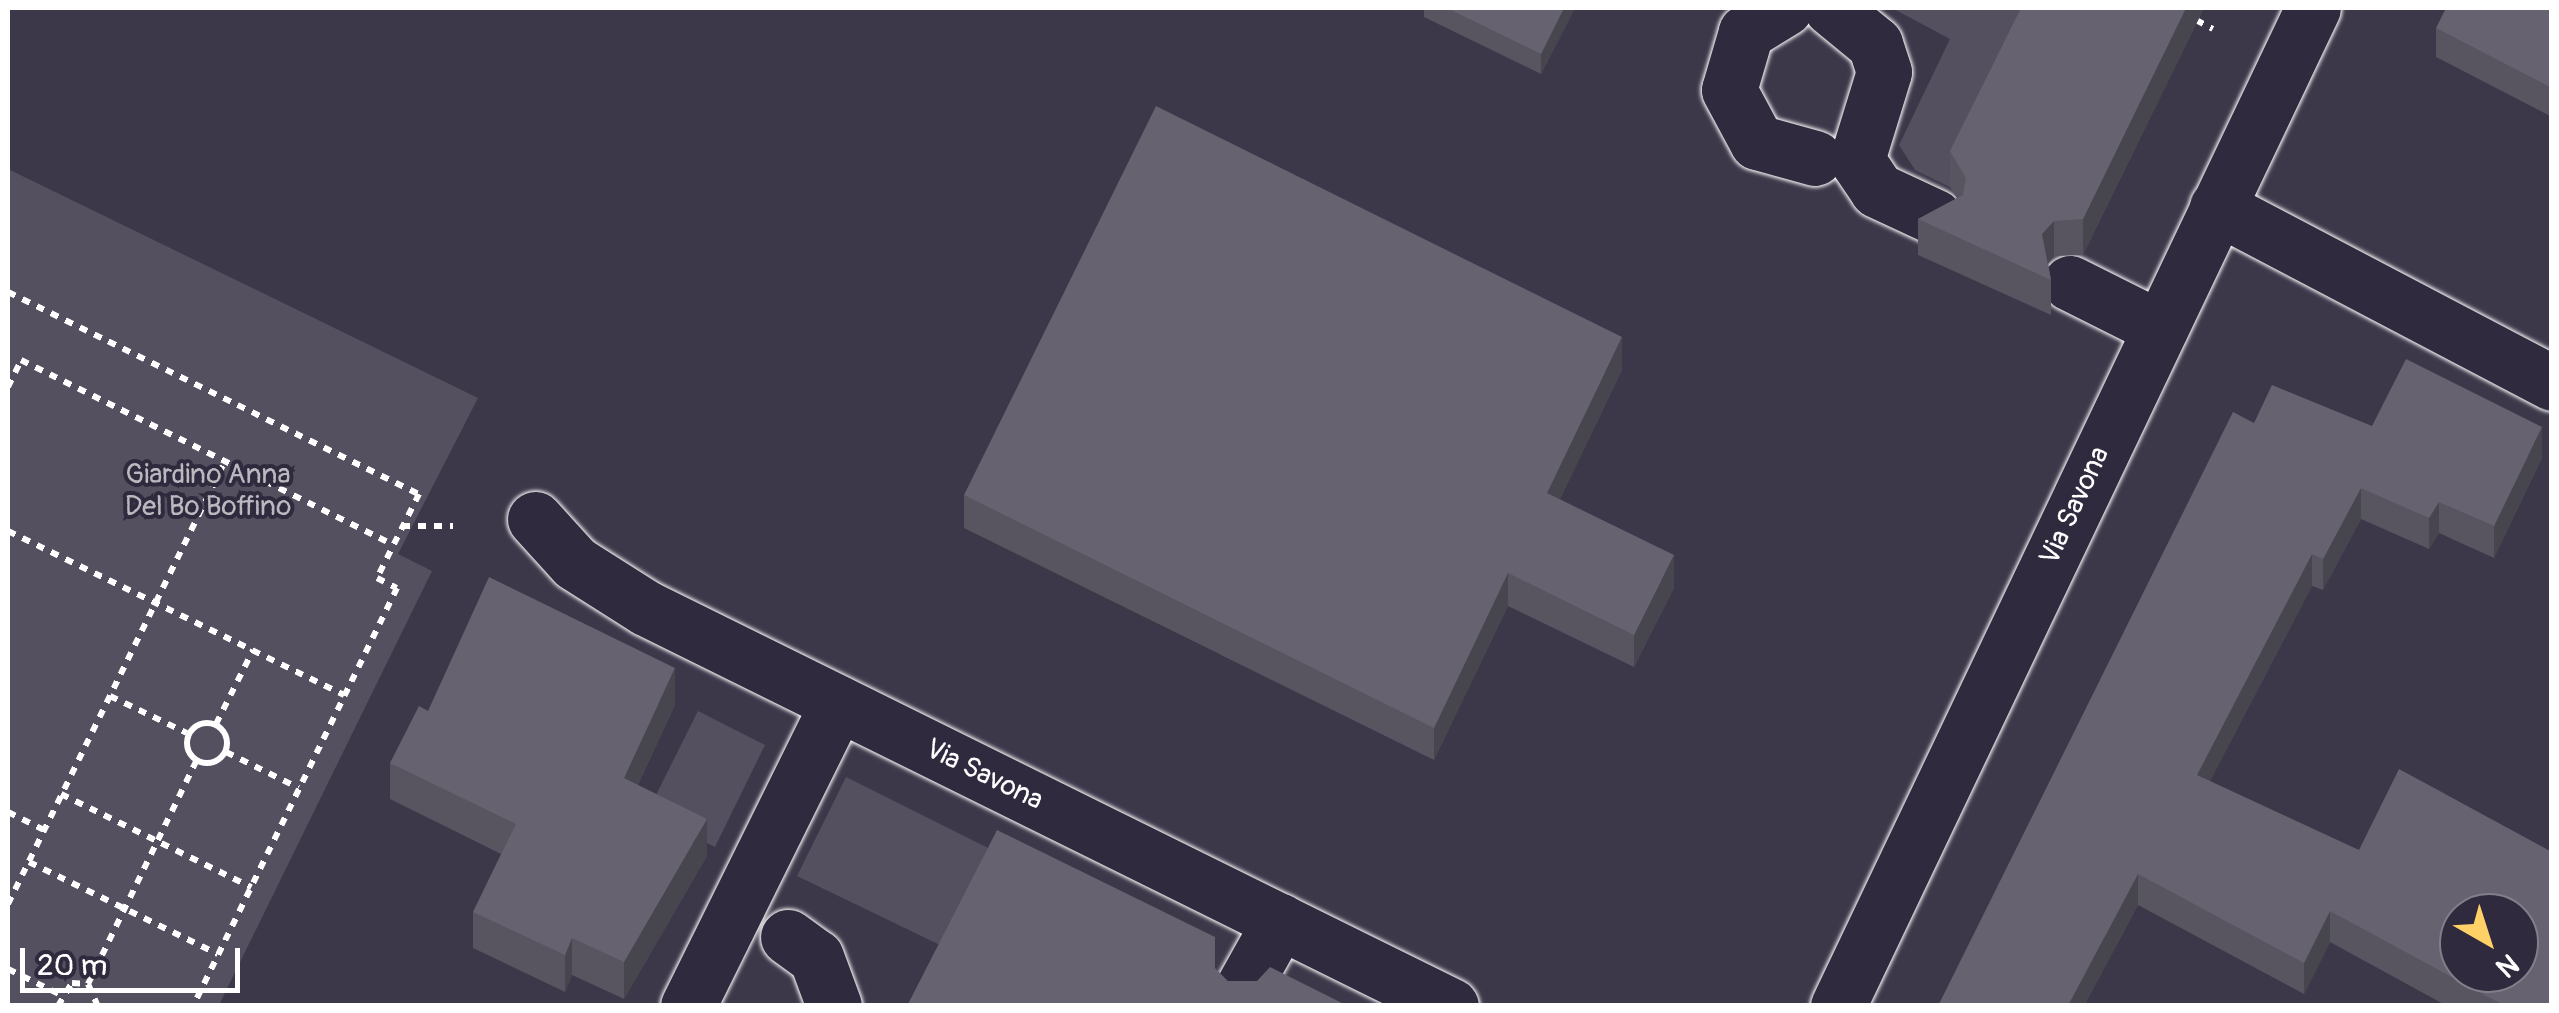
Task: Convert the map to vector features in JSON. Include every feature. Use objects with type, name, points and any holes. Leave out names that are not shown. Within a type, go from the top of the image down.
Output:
[{"type":"street","points":[[1831,8],[1875,44],[1884,72],[1857,160],[1877,190],[1935,216]]},
{"type":"street","name":"Via Savona","points":[[1838,1006],[2313,8]]},
{"type":"street","points":[[1751,16],[1730,75],[1738,119],[1784,156],[1815,158]]},
{"type":"street","points":[[2218,207],[2552,382]]},
{"type":"street","points":[[2070,283],[2160,328]]},
{"type":"street","name":"Via Savona","points":[[535,519],[575,563],[646,608],[1280,921],[1396,993],[1451,1006]]},
{"type":"street","points":[[688,1006],[838,703]]},
{"type":"street","points":[[1242,989],[1280,921]]},
{"type":"street","points":[[788,936],[816,957],[834,1006]]},
{"type":"path","points":[[2196,20],[2212,29]]},
{"type":"path","points":[[8,292],[419,494],[376,578],[397,588],[193,1006]]},
{"type":"path","points":[[8,387],[21,360],[392,545]]},
{"type":"path","points":[[8,904],[224,462]]},
{"type":"path","points":[[402,526],[453,526]]},
{"type":"path","points":[[8,531],[344,695]]},
{"type":"path","points":[[253,650],[216,724],[226,752],[299,788]]},
{"type":"path","points":[[8,969],[59,994],[88,984],[196,762],[187,733],[110,696]]},
{"type":"path","points":[[187,733],[199,722],[216,724]]},
{"type":"path","points":[[196,762],[226,752]]},
{"type":"path","points":[[62,794],[251,887]]},
{"type":"path","points":[[8,812],[44,830]]},
{"type":"path","points":[[29,862],[218,954]]},
{"type":"path","points":[[88,984],[98,1006]]},
{"type":"path","points":[[58,1006],[59,994]]},
{"type":"green space","points":[[1892,8],[2038,8],[1950,187],[1915,170],[1899,145],[1950,39]]},
{"type":"green space","name":"Giardino Anna Del Bo Boffino","points":[[8,169],[478,398],[398,554],[432,571],[219,1005],[8,1005]]},
{"type":"green space","points":[[698,711],[765,745],[715,847],[647,813]]},
{"type":"green space","points":[[846,777],[988,848],[940,945],[797,876]]},
{"type":"building","points":[[1447,8],[1564,8],[1541,54]]},
{"type":"building","points":[[2021,8],[2186,8],[2083,219],[2054,221],[2042,234],[2051,280],[1918,219],[1963,195],[1966,178],[1950,151]]},
{"type":"building","points":[[2446,8],[2552,8],[2552,88],[2436,28]]},
{"type":"building","points":[[1156,106],[1622,337],[1547,493],[1674,555],[1634,635],[1508,573],[1434,728],[964,495]]},
{"type":"building","points":[[2406,359],[2542,427],[2494,526],[2439,502],[2429,518],[2361,488],[2323,559],[2312,554],[2197,775],[2359,850],[2399,769],[2552,852],[2552,1006],[2505,1006],[2481,993],[2539,993],[2539,893],[2439,893],[2439,970],[2330,911],[2304,963],[2138,874],[2068,1006],[1938,1006],[2233,412],[2254,423],[2272,385],[2372,426]]},
{"type":"building","points":[[489,577],[675,668],[624,778],[707,819],[624,962],[572,938],[565,955],[473,912],[516,824],[390,763],[419,706],[428,711]]},
{"type":"building","points":[[997,830],[1215,937],[1215,968],[1228,981],[1257,981],[1270,967],[1348,1006],[907,1006]]}]
